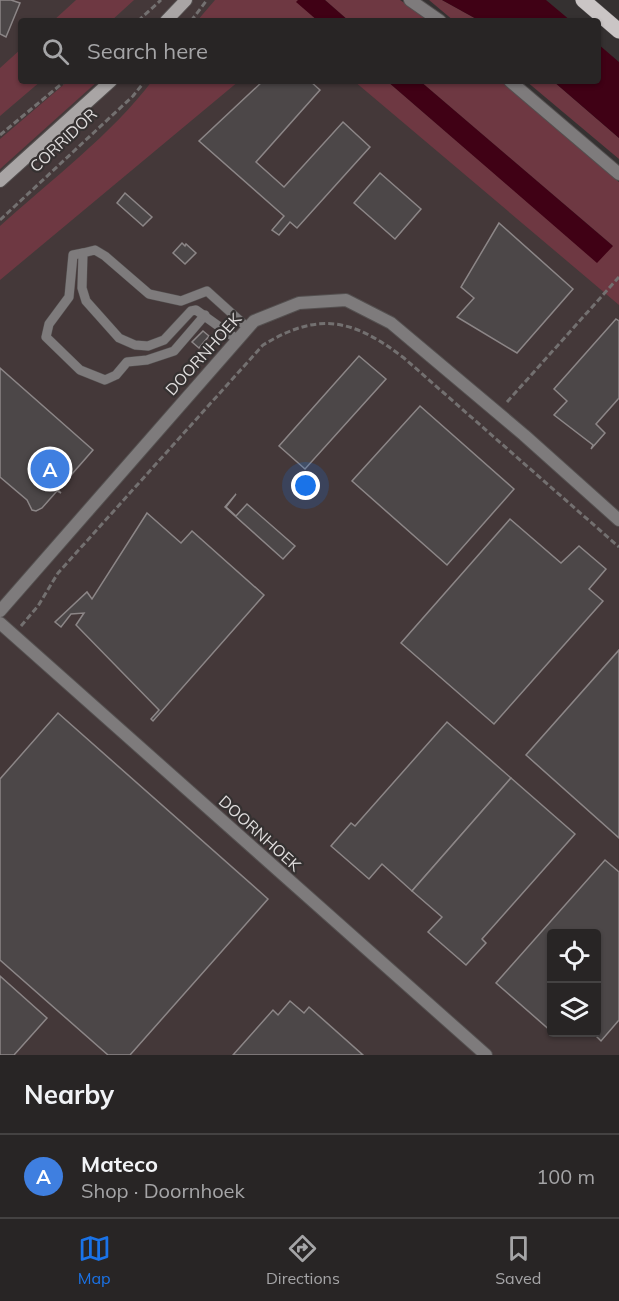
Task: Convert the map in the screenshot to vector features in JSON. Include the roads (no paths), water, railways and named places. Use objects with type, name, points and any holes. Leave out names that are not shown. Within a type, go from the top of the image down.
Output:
[{"type":"main road","points":[[169,18],[186,0]]},
{"type":"main road","points":[[583,0],[619,31]]},
{"type":"main road","name":"CORRIDOR","points":[[0,181],[108,84]]},
{"type":"street","points":[[410,0],[436,18]]},
{"type":"street","points":[[514,84],[619,174]]},
{"type":"street","name":"DOORNHOEK","points":[[0,611],[248,328],[255,321],[299,303],[346,300],[391,323],[498,413],[619,520]]},
{"type":"street","name":"DOORNHOEK","points":[[0,624],[486,1055]]},
{"type":"lane","points":[[204,315],[174,351],[147,360],[127,362],[116,375],[105,380],[80,370],[46,337],[49,324],[69,297],[73,255],[95,250],[149,294],[181,301],[207,291],[248,328]]},
{"type":"lane","points":[[83,253],[82,288],[86,302],[119,338],[135,345],[148,346],[164,340],[191,311],[196,310],[238,340]]},
{"type":"place","name":"Mateco","points":[[50,469]]}]
